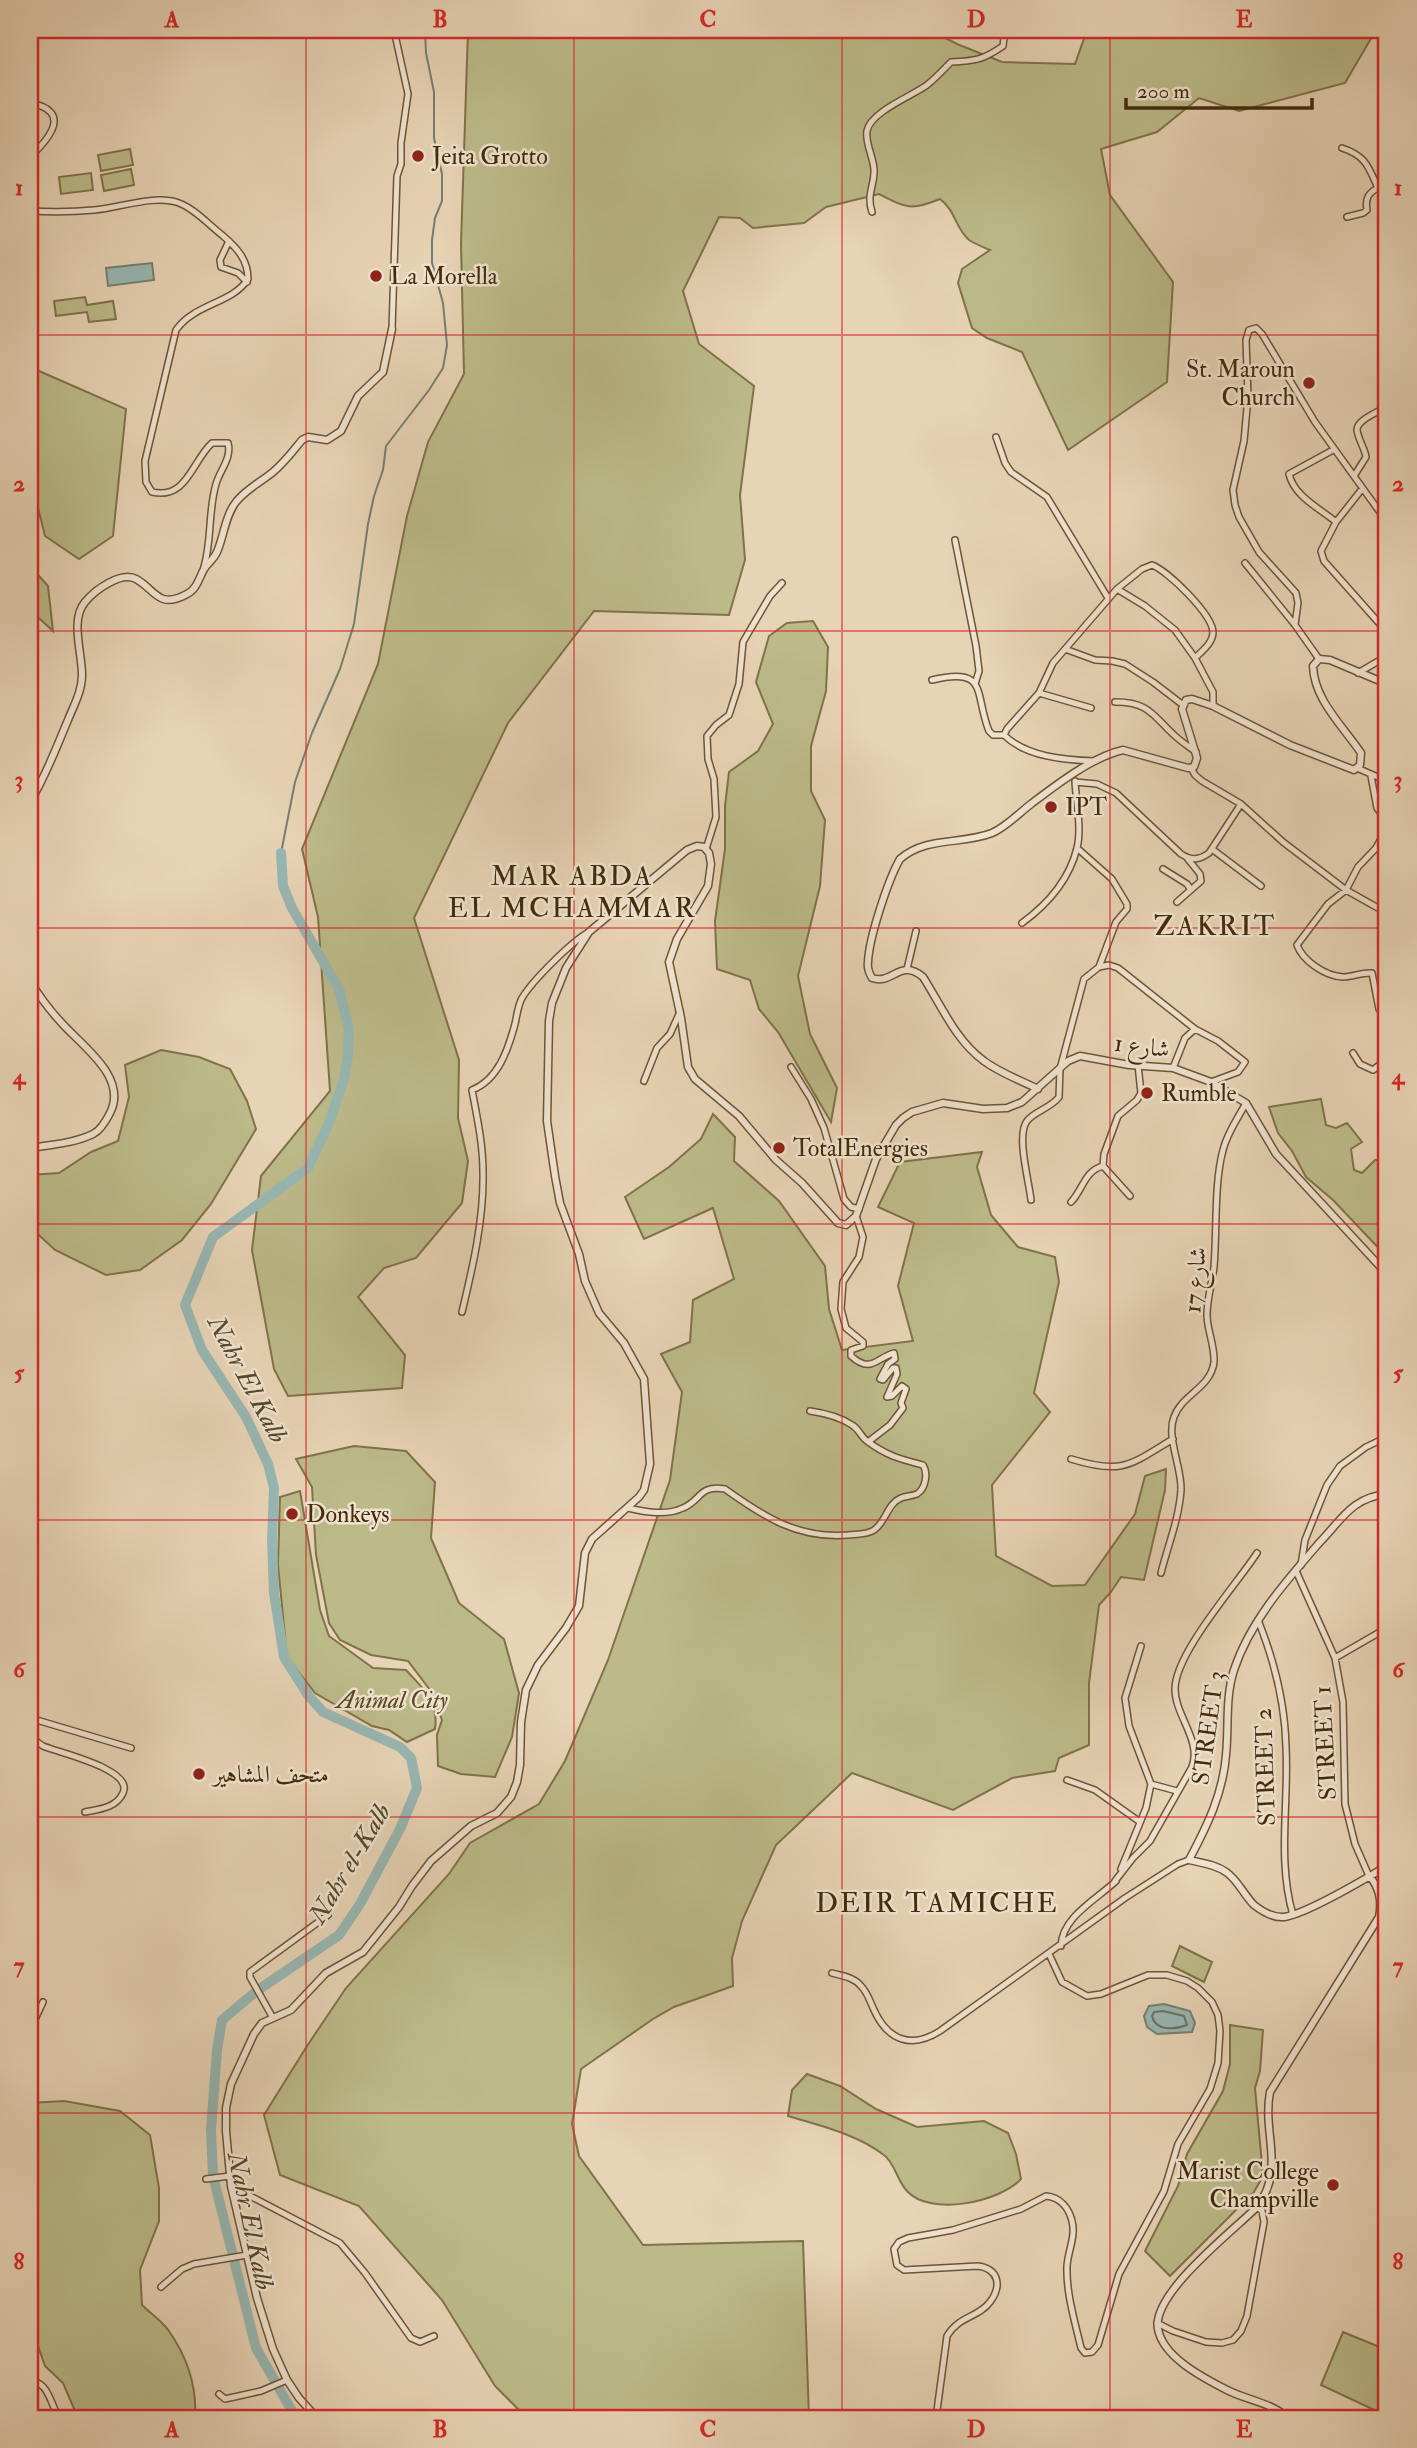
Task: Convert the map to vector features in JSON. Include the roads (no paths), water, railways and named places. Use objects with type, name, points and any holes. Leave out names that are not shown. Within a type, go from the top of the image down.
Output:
[{"type":"street","points":[[30,802],[50,765],[80,691],[82,674],[78,618],[83,604],[101,589],[126,577],[138,580],[155,596],[164,599],[175,599],[194,589],[216,555],[236,502],[252,486],[273,472],[302,440],[308,437],[327,440],[341,430],[358,396],[383,372],[392,329],[397,176],[401,164],[401,143],[408,100],[408,85],[394,30]]},
{"type":"street","points":[[872,212],[869,190],[874,169],[867,130],[870,122],[881,111],[925,86],[951,62],[971,62],[995,52],[1003,46],[1005,30]]},
{"type":"street","points":[[30,103],[46,108],[52,115],[54,126],[48,139],[30,157]]},
{"type":"street","points":[[1342,148],[1359,155],[1368,165],[1378,188]]},
{"type":"street","points":[[1347,217],[1367,210],[1365,202],[1370,192],[1387,186]]},
{"type":"street","points":[[30,211],[91,211],[167,201],[189,208],[238,249],[244,260],[248,274],[247,282],[241,290],[188,316],[176,330],[145,461],[145,482],[152,492],[162,495],[173,491],[187,479],[212,443],[228,443],[229,455],[218,477],[212,502],[209,550],[204,570]]},
{"type":"street","points":[[229,241],[220,260],[221,267],[238,274],[247,282]]},
{"type":"street","points":[[1296,625],[1296,593],[1259,552],[1234,505],[1233,490],[1244,441],[1248,397],[1246,340],[1249,330],[1256,328],[1262,334],[1334,450],[1387,522]]},
{"type":"street","points":[[1354,477],[1366,457],[1365,447],[1357,432],[1358,426],[1361,421],[1381,412],[1387,406]]},
{"type":"street","points":[[996,437],[1005,463],[1012,472],[1047,497],[1108,598]]},
{"type":"street","points":[[1334,450],[1289,474],[1290,480],[1305,499],[1336,522]]},
{"type":"street","points":[[1362,489],[1336,522],[1321,551],[1324,561],[1387,632]]},
{"type":"street","points":[[955,540],[976,646],[979,671],[975,684]]},
{"type":"street","points":[[1245,563],[1296,625],[1319,659]]},
{"type":"street","points":[[1004,735],[1039,693],[1053,663],[1108,598],[1142,569],[1152,565],[1158,567],[1183,589],[1205,614],[1212,628],[1211,641],[1195,658]]},
{"type":"street","points":[[706,849],[716,817],[714,779],[708,759],[707,736],[733,708],[739,684],[743,642],[770,596],[782,583]]},
{"type":"street","points":[[1117,589],[1145,606],[1175,630],[1195,658],[1213,692],[1213,706]]},
{"type":"street","points":[[1065,649],[1095,660],[1125,664],[1182,705],[1196,752],[1197,762],[1191,768]]},
{"type":"street","points":[[1358,673],[1387,656]]},
{"type":"street","points":[[1319,659],[1330,660],[1387,684]]},
{"type":"street","points":[[1319,659],[1313,666],[1313,671],[1320,693],[1329,710],[1361,753],[1362,759],[1357,768]]},
{"type":"street","points":[[932,680],[957,675],[970,678],[975,684],[989,732],[993,735],[1004,735],[1009,740],[1041,754],[1059,759],[1095,761]]},
{"type":"street","points":[[1039,693],[1091,708]]},
{"type":"street","points":[[1182,705],[1186,700],[1192,699],[1213,706],[1290,745],[1387,781]]},
{"type":"street","points":[[1115,702],[1147,707],[1175,737],[1196,752]]},
{"type":"street","points":[[1038,1089],[993,1067],[976,1055],[958,1034],[923,976],[916,971],[907,969],[883,980],[877,980],[869,974],[877,923],[900,859],[928,844],[995,832],[1075,778],[1095,761],[1123,750],[1191,768],[1202,781],[1241,804],[1283,842],[1346,890],[1387,913]]},
{"type":"street","points":[[1371,776],[1377,808],[1387,821]]},
{"type":"street","points":[[1022,923],[1056,894],[1077,848],[1075,778]]},
{"type":"street","points":[[1075,778],[1116,793],[1187,857],[1200,874],[1201,881],[1177,902]]},
{"type":"street","points":[[1187,857],[1203,858],[1212,849],[1241,804]]},
{"type":"street","points":[[1387,828],[1376,848],[1352,877],[1346,890],[1328,904],[1297,944],[1300,952],[1320,970],[1343,977],[1372,973],[1380,1009],[1387,1019]]},
{"type":"street","points":[[462,1312],[476,1250],[482,1201],[480,1131],[472,1090],[489,1082],[497,1069],[510,1040],[523,996],[578,938],[589,932],[687,850],[697,846],[709,853],[711,864],[708,886],[677,939],[669,962],[680,1012],[686,1060],[695,1079],[739,1116],[834,1221],[846,1225],[858,1213]]},
{"type":"street","points":[[1077,848],[1112,879],[1127,904],[1127,909],[1116,922],[1099,967]]},
{"type":"street","points":[[1212,849],[1261,886]]},
{"type":"street","points":[[1163,869],[1187,884],[1191,890]]},
{"type":"street","points":[[907,969],[916,931]]},
{"type":"street","points":[[317,2418],[285,2381],[266,2329],[229,2176],[226,2108],[231,2084],[254,2034],[262,2023],[291,2010],[326,1973],[363,1952],[431,1861],[471,1826],[497,1813],[511,1797],[520,1765],[522,1703],[532,1677],[579,1606],[585,1553],[592,1539],[628,1508],[644,1490],[648,1475],[649,1439],[644,1379],[624,1343],[599,1313],[585,1281],[579,1254],[560,1203],[547,1121],[548,1035],[552,1003],[566,968],[589,932]]},
{"type":"street","points":[[1031,1199],[1023,1132],[1029,1118],[1049,1107],[1059,1097],[1060,1069],[1084,979],[1099,967],[1109,965],[1118,968],[1195,1029],[1218,1041],[1245,1062],[1238,1072],[1211,1082]]},
{"type":"street","points":[[30,981],[59,1021],[99,1061],[114,1091],[113,1107],[96,1133],[30,1148]]},
{"type":"street","points":[[644,1081],[657,1048],[670,1034],[680,1012]]},
{"type":"street","points":[[1173,1068],[1185,1038],[1195,1029]]},
{"type":"street","points":[[1353,1053],[1360,1064],[1373,1070],[1387,1059]]},
{"type":"street","name":"شارع 1","points":[[858,1213],[876,1159],[903,1118],[912,1112],[943,1103],[983,1109],[1006,1108],[1022,1102],[1068,1061],[1080,1056],[1173,1068],[1211,1082],[1246,1102]]},
{"type":"street","points":[[1130,1196],[1103,1166],[1104,1154],[1118,1116],[1137,1100],[1141,1093],[1138,1065]]},
{"type":"street","points":[[791,1067],[821,1121],[844,1199],[858,1213],[863,1237],[859,1257],[843,1282],[841,1309],[846,1328],[863,1342],[863,1346],[851,1350],[851,1356],[870,1365],[894,1353],[895,1359],[888,1364],[880,1379],[883,1380],[896,1368],[897,1374],[887,1397],[892,1396],[902,1385],[906,1389],[901,1403],[903,1408],[897,1418],[868,1442]]},
{"type":"street","points":[[1246,1102],[1276,1154],[1387,1274]]},
{"type":"street","name":"شارع 17","points":[[1161,1573],[1178,1516],[1181,1492],[1181,1473],[1173,1439],[1174,1417],[1180,1407],[1206,1383],[1212,1371],[1214,1359],[1207,1314],[1214,1270],[1221,1160],[1228,1137],[1246,1102]]},
{"type":"street","points":[[1071,1202],[1079,1194],[1083,1181],[1096,1168],[1103,1166]]},
{"type":"street","points":[[628,1508],[655,1512],[677,1510],[688,1505],[702,1491],[721,1488],[766,1518],[827,1536],[876,1530],[896,1501],[921,1490],[926,1470],[921,1464],[900,1461],[868,1442],[852,1425],[826,1414],[810,1411]]},
{"type":"street","points":[[1301,1565],[1305,1539],[1327,1485],[1340,1466],[1366,1447],[1387,1437]]},
{"type":"street","points":[[1072,1459],[1091,1465],[1122,1467],[1173,1439]]},
{"type":"street","name":"STREET 3","points":[[1189,1860],[1218,1799],[1226,1754],[1229,1691],[1244,1643],[1258,1620],[1296,1571],[1345,1514],[1363,1498],[1387,1494]]},
{"type":"street","points":[[1061,1945],[1061,1937],[1067,1924],[1115,1881],[1150,1841],[1194,1760],[1191,1738],[1176,1699],[1178,1676],[1207,1621],[1257,1553]]},
{"type":"street","name":"STREET 1","points":[[1296,1571],[1335,1658],[1343,1702],[1345,1804],[1355,1844],[1369,1876]]},
{"type":"street","name":"STREET 2","points":[[1258,1620],[1278,1681],[1282,1709],[1286,1746],[1284,1850],[1293,1915]]},
{"type":"street","points":[[1335,1658],[1381,1632],[1387,1632]]},
{"type":"street","points":[[1115,1881],[1150,1794],[1151,1784],[1129,1726],[1125,1698],[1141,1646]]},
{"type":"street","points":[[30,1718],[131,1748]]},
{"type":"street","points":[[30,1736],[40,1745],[111,1770],[123,1780],[123,1793],[111,1807],[85,1812]]},
{"type":"street","points":[[1067,1780],[1095,1790],[1140,1822]]},
{"type":"street","points":[[1151,1784],[1177,1791]]},
{"type":"street","points":[[832,1973],[850,1978],[861,1985],[875,2013],[890,2033],[904,2040],[917,2042],[940,2031],[1178,1864],[1189,1860],[1212,1865],[1227,1872],[1252,1903],[1269,1914],[1283,1917],[1293,1915],[1387,1866]]},
{"type":"street","points":[[1288,2418],[1273,2408],[1234,2394],[1189,2369],[1163,2342],[1157,2323],[1164,2301],[1179,2281],[1257,2207],[1267,2193],[1272,2176],[1269,2092],[1379,1917],[1380,1896],[1369,1876]]},
{"type":"street","points":[[273,2018],[251,1979],[250,1972],[328,1915]]},
{"type":"street","points":[[936,2418],[947,2336],[954,2324],[981,2311],[990,2303],[996,2291],[997,2280],[995,2273],[989,2268],[978,2266],[904,2270],[897,2265],[894,2249],[899,2242],[953,2230],[1021,2209],[1046,2196],[1058,2200],[1070,2214],[1073,2229],[1067,2266],[1073,2309],[1082,2348],[1085,2353],[1092,2352],[1098,2345],[1119,2274],[1164,2191],[1178,2144],[1210,2089],[1218,2063],[1218,2015],[1212,2002],[1198,1988],[1177,1977],[1148,1975],[1101,1994],[1087,1996],[1062,1982],[1049,1954]]},
{"type":"street","points":[[30,2030],[43,2002]]},
{"type":"street","points":[[206,2179],[229,2176]]},
{"type":"street","points":[[231,2186],[340,2243],[411,2338],[420,2342],[434,2336]]},
{"type":"street","points":[[1157,2323],[1212,2343],[1228,2342],[1237,2336],[1247,2316],[1264,2222],[1262,2211],[1257,2207]]},
{"type":"street","points":[[161,2287],[182,2269],[194,2264],[247,2255]]},
{"type":"street","points":[[219,2394],[230,2399],[285,2381]]},
{"type":"street","points":[[30,2400],[34,2382],[39,2382],[44,2386],[59,2418]]},
{"type":"water","points":[[152,263],[154,280],[108,286],[106,268]]},
{"type":"water","points":[[1164,2004],[1190,2011],[1195,2023],[1192,2032],[1157,2034],[1147,2027],[1144,2016],[1149,2006]]},
{"type":"waterway","points":[[281,853],[295,782],[312,733],[340,669],[354,624],[368,524],[383,470],[386,446],[443,368],[447,345],[443,303],[432,263],[435,218],[442,201],[442,174],[434,138],[434,92],[426,53],[425,30]]},
{"type":"waterway","name":"Nahr El Kalb","points":[[261,1988],[339,1935],[360,1904],[400,1829],[417,1788],[411,1758],[400,1747],[323,1712],[308,1695],[284,1657],[274,1593],[274,1488],[268,1464],[246,1417],[202,1350],[185,1305],[213,1237],[308,1168],[329,1123],[344,1079],[349,1029],[339,989],[292,908],[283,886],[281,853]]},
{"type":"waterway","name":"Nahr El Kalb","points":[[253,1994],[222,2020],[211,2130],[213,2176],[256,2348],[296,2418]]},
{"type":"place","name":"Jeita Grotto","points":[[418,156]]},
{"type":"place","name":"La Morella","points":[[376,276]]},
{"type":"place","name":"St. Maroun Church","points":[[1309,383]]},
{"type":"place","name":"IPT","points":[[1051,807]]},
{"type":"place","name":"Rumble","points":[[1147,1093]]},
{"type":"place","name":"TotalEnergies","points":[[779,1148]]},
{"type":"place","name":"Donkeys","points":[[292,1514]]},
{"type":"place","name":"متحف المشاهير","points":[[199,1774]]},
{"type":"place","name":"Marist College Champville","points":[[1333,2185]]},
{"type":"district","name":"MAR ABDA EL MCHAMMAR","points":[[572,891]]},
{"type":"district","name":"ZAKRIT","points":[[1215,925]]},
{"type":"district","name":"DEIR TAMICHE","points":[[937,1902]]},
{"type":"park label","name":"Animal City","points":[[392,1700]]},
{"type":"water label","name":"Nahr el-Kalb","points":[[349,1863]]}]
